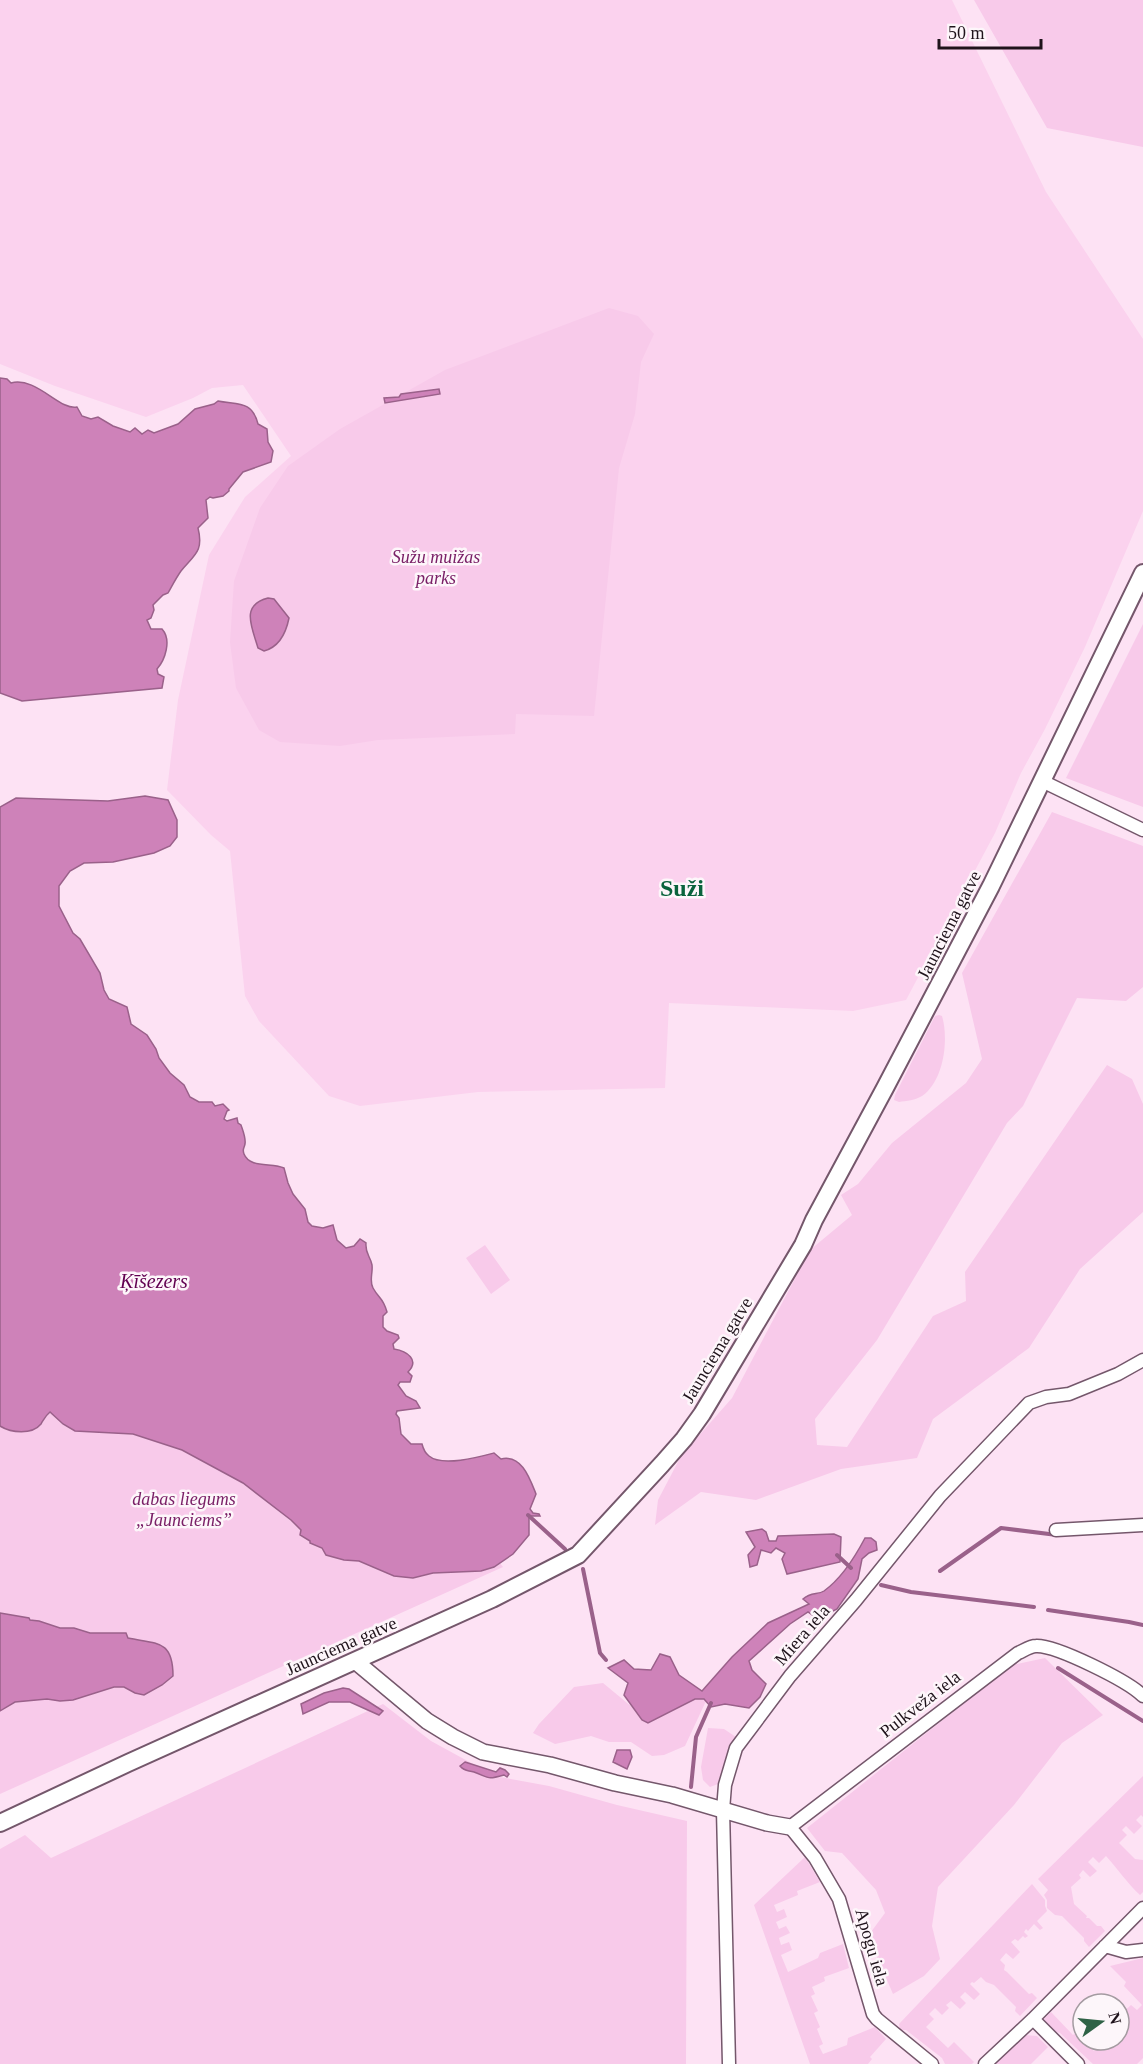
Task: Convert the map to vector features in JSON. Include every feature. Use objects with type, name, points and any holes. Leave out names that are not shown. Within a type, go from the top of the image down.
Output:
[{"type":"main road","name":"Jaunciema gatve","points":[[0,1823],[492,1599],[578,1555],[684,1439],[702,1414],[803,1245],[814,1220],[986,895],[1143,573]]},
{"type":"street","points":[[1042,781],[1143,830]]},
{"type":"street","name":"Miera iela","points":[[729,2064],[723,1810],[725,1785],[736,1748],[790,1676],[856,1600],[940,1496],[1029,1403],[1046,1397],[1069,1394],[1118,1374],[1143,1360]]},
{"type":"street","points":[[1056,1530],[1143,1525]]},
{"type":"street","name":"Pulkveža iela","points":[[790,1827],[1018,1653],[1036,1646],[1060,1652],[1097,1668],[1136,1689],[1143,1696]]},
{"type":"street","points":[[355,1661],[427,1721],[483,1752],[550,1765],[790,1827]]},
{"type":"street","name":"Apogu iela","points":[[790,1827],[815,1858],[839,1899],[873,2014],[932,2064]]},
{"type":"street","points":[[985,2064],[1143,1908]]},
{"type":"street","points":[[1106,1947],[1126,1952],[1143,1950]]},
{"type":"street","points":[[1033,2019],[1078,2064]]},
{"type":"shaded area","points":[[0,0],[952,0],[1046,192],[1143,339],[1143,511],[1085,647],[1021,773],[995,833],[906,1000],[853,1011],[669,1003],[665,1088],[478,1092],[360,1106],[329,1096],[259,1021],[245,996],[230,851],[167,790],[178,700],[209,555],[245,497],[291,456],[243,385],[212,388],[146,417],[55,386],[0,364]]},
{"type":"green space","points":[[974,0],[1143,0],[1143,147],[1047,128]]},
{"type":"green space","name":"Sužu muižas parks","points":[[609,308],[638,316],[654,334],[641,362],[635,414],[619,468],[594,716],[516,714],[515,734],[378,740],[340,746],[280,742],[259,730],[236,688],[230,642],[234,581],[260,508],[288,466],[340,429],[445,370]]},
{"type":"green space","points":[[1143,624],[1143,807],[1066,778]]},
{"type":"green space","points":[[1052,812],[1143,846],[1143,987],[1126,1001],[1077,998],[1023,1106],[1007,1123],[877,1340],[815,1419],[817,1445],[847,1447],[933,1316],[966,1301],[965,1272],[1107,1065],[1132,1079],[1143,1104],[1143,1212],[1080,1269],[1029,1348],[933,1419],[917,1458],[841,1469],[756,1500],[701,1492],[655,1525],[658,1500],[681,1456],[732,1398],[810,1250],[852,1215],[841,1195],[858,1184],[892,1143],[966,1083],[982,1059],[962,973]]},
{"type":"green space","points":[[935,1016],[942,1016],[944,1025],[945,1047],[940,1070],[935,1080],[920,1097],[899,1102],[894,1100]]},
{"type":"green space","points":[[485,1245],[510,1280],[491,1294],[466,1258]]},
{"type":"green space","name":"dabas liegums „Jaunciems”","points":[[0,1261],[469,1524],[503,1567],[0,1794]]},
{"type":"green space","points":[[1045,1658],[1103,1715],[1062,1743],[1014,1805],[938,1887],[932,1926],[940,1959],[924,1976],[893,1994],[868,1936],[885,1913],[876,1890],[842,1853],[825,1851],[807,1828],[1012,1665]]},
{"type":"green space","points":[[603,1683],[632,1707],[642,1720],[695,1699],[706,1701],[685,1746],[664,1755],[652,1756],[631,1742],[609,1742],[591,1736],[555,1744],[533,1733],[574,1687]]},
{"type":"green space","points":[[383,1704],[431,1741],[495,1776],[549,1786],[687,1821],[686,2064],[0,2064],[0,1849],[25,1835],[51,1858]]},
{"type":"green space","points":[[708,1728],[724,1729],[736,1737],[718,1784],[710,1787],[703,1780],[701,1767]]},
{"type":"green space","points":[[1143,1776],[1143,1817],[1141,1815],[1136,1820],[1142,1826],[1134,1834],[1126,1826],[1122,1830],[1127,1835],[1119,1843],[1135,1859],[1143,1860],[1143,1892],[1140,1895],[1106,1856],[1099,1863],[1093,1857],[1088,1862],[1097,1871],[1090,1877],[1083,1870],[1079,1875],[1081,1878],[1071,1887],[1074,1904],[1087,1916],[1086,1918],[1097,1926],[1101,1926],[1105,1931],[1089,1947],[1084,1938],[1062,1916],[1055,1915],[1047,1908],[1044,1895],[1048,1890],[1038,1879]]},
{"type":"green space","points":[[805,1857],[820,1882],[797,1891],[798,1895],[774,1905],[777,1912],[784,1909],[787,1917],[776,1922],[779,1929],[786,1926],[790,1933],[779,1938],[781,1945],[789,1942],[792,1950],[781,1955],[788,1972],[818,1958],[820,1953],[843,1944],[849,1968],[824,1977],[825,1981],[812,1987],[815,1994],[811,1996],[818,2011],[814,2013],[820,2027],[817,2029],[823,2044],[819,2046],[823,2054],[847,2045],[848,2038],[875,2027],[886,2039],[870,2057],[872,2059],[868,2064],[810,2064],[754,1905]]},
{"type":"green space","points":[[1032,1884],[1045,1900],[1047,1911],[1037,1921],[1043,1928],[1040,1930],[1034,1924],[1028,1931],[1026,1929],[1024,1932],[1028,1936],[1011,1942],[1020,1952],[1013,1959],[1006,1953],[1000,1960],[1005,1965],[1004,1970],[1029,1994],[1032,1993],[1037,1998],[1020,2016],[1015,2011],[1016,2007],[994,1985],[981,1977],[970,1984],[980,1994],[974,2000],[965,1992],[960,1997],[966,2003],[960,2009],[951,2001],[946,2005],[949,2008],[942,2015],[935,2008],[929,2014],[934,2019],[926,2027],[948,2048],[954,2042],[974,2062],[972,2064],[945,2064],[942,2058],[906,2030],[900,2030],[899,2024]]},
{"type":"green space","points":[[1143,1958],[1143,2058],[1137,2064],[1093,2064],[1080,2052],[1131,2052],[1131,2005],[1137,2010],[1142,2005],[1124,1986],[1126,1982],[1110,1966]]},
{"type":"green space","points":[[1051,2012],[1071,2033],[1071,2043],[1060,2033],[1053,2031],[1044,2019]]},
{"type":"green space","points":[[1024,2035],[1037,2036],[1048,2047],[1031,2064],[994,2064],[1017,2040]]},
{"type":"water","points":[[0,378],[7,379],[11,383],[29,384],[63,404],[77,407],[82,416],[91,419],[98,417],[130,432],[135,428],[142,434],[148,430],[154,433],[178,424],[195,409],[218,401],[248,407],[258,424],[267,429],[268,442],[273,451],[271,462],[243,472],[223,496],[210,497],[206,500],[208,518],[198,528],[200,543],[197,552],[181,571],[168,593],[153,605],[151,618],[147,620],[151,629],[162,629],[167,639],[165,655],[157,669],[158,674],[164,677],[162,688],[22,701],[0,693]]},
{"type":"water","points":[[439,389],[440,394],[385,403],[384,398]]},
{"type":"water","points":[[274,599],[289,618],[281,639],[264,651],[258,648],[250,618],[254,606],[259,601]]},
{"type":"water","name":"Ķīšezers","points":[[145,796],[168,800],[177,820],[177,837],[170,846],[154,853],[113,862],[84,863],[70,871],[59,886],[59,906],[73,933],[80,939],[100,973],[109,999],[127,1007],[131,1024],[147,1035],[159,1058],[170,1073],[184,1085],[190,1097],[199,1102],[212,1102],[215,1106],[223,1104],[229,1110],[224,1119],[227,1121],[237,1118],[244,1134],[243,1151],[247,1159],[251,1162],[284,1168],[293,1194],[305,1209],[308,1222],[312,1226],[323,1228],[333,1225],[337,1240],[346,1248],[354,1246],[360,1239],[366,1243],[366,1250],[372,1265],[372,1285],[387,1312],[383,1316],[383,1327],[398,1335],[399,1338],[393,1344],[394,1349],[407,1354],[413,1364],[408,1372],[412,1376],[410,1382],[400,1382],[398,1385],[406,1396],[416,1401],[420,1408],[397,1411],[401,1434],[411,1444],[422,1444],[426,1453],[435,1459],[461,1460],[494,1453],[501,1459],[514,1460],[524,1469],[536,1494],[530,1509],[540,1516],[529,1516],[529,1535],[513,1554],[494,1567],[481,1571],[433,1573],[413,1578],[394,1576],[359,1561],[326,1555],[322,1548],[310,1543],[300,1535],[301,1530],[291,1520],[243,1483],[182,1450],[133,1434],[75,1431],[50,1412],[37,1428],[32,1430],[15,1431],[0,1426],[0,807],[16,798],[108,801]]},
{"type":"water","points":[[762,1529],[766,1532],[769,1541],[776,1541],[778,1536],[834,1534],[841,1537],[840,1562],[787,1574],[782,1559],[785,1553],[776,1548],[771,1553],[761,1550],[757,1565],[750,1567],[748,1555],[755,1547],[746,1532]]},
{"type":"water","points":[[865,1538],[871,1538],[876,1542],[877,1550],[862,1559],[858,1579],[837,1609],[818,1619],[808,1612],[790,1624],[749,1661],[752,1670],[766,1684],[760,1697],[749,1708],[725,1704],[711,1707],[704,1699],[695,1699],[648,1723],[642,1720],[624,1695],[628,1683],[608,1668],[624,1660],[634,1669],[651,1670],[660,1654],[670,1657],[679,1675],[702,1691],[732,1657],[768,1623],[809,1604],[803,1599],[831,1586],[848,1567]]},
{"type":"water","points":[[0,1613],[90,1633],[126,1633],[128,1638],[161,1645],[170,1655],[173,1676],[144,1695],[124,1687],[114,1687],[73,1700],[47,1699],[15,1702],[0,1711]]},
{"type":"water","points":[[343,1688],[349,1689],[383,1711],[379,1715],[350,1702],[329,1702],[303,1714],[301,1704],[324,1693]]},
{"type":"water","points":[[617,1750],[630,1750],[632,1757],[627,1769],[613,1762]]},
{"type":"water","points":[[465,1762],[496,1772],[500,1768],[509,1774],[507,1777],[504,1775],[488,1778],[463,1769],[460,1766]]},
{"type":"waterway","points":[[528,1515],[565,1549]]},
{"type":"waterway","points":[[940,1571],[1001,1528],[1057,1535]]},
{"type":"waterway","points":[[837,1555],[851,1568]]},
{"type":"waterway","points":[[583,1569],[600,1653],[606,1660]]},
{"type":"waterway","points":[[881,1585],[911,1592],[1034,1607]]},
{"type":"waterway","points":[[1048,1610],[1143,1625]]},
{"type":"waterway","points":[[1058,1668],[1143,1721]]},
{"type":"waterway","points":[[691,1787],[696,1737],[711,1703]]},
{"type":"district","name":"Suži","points":[[682,888]]}]
